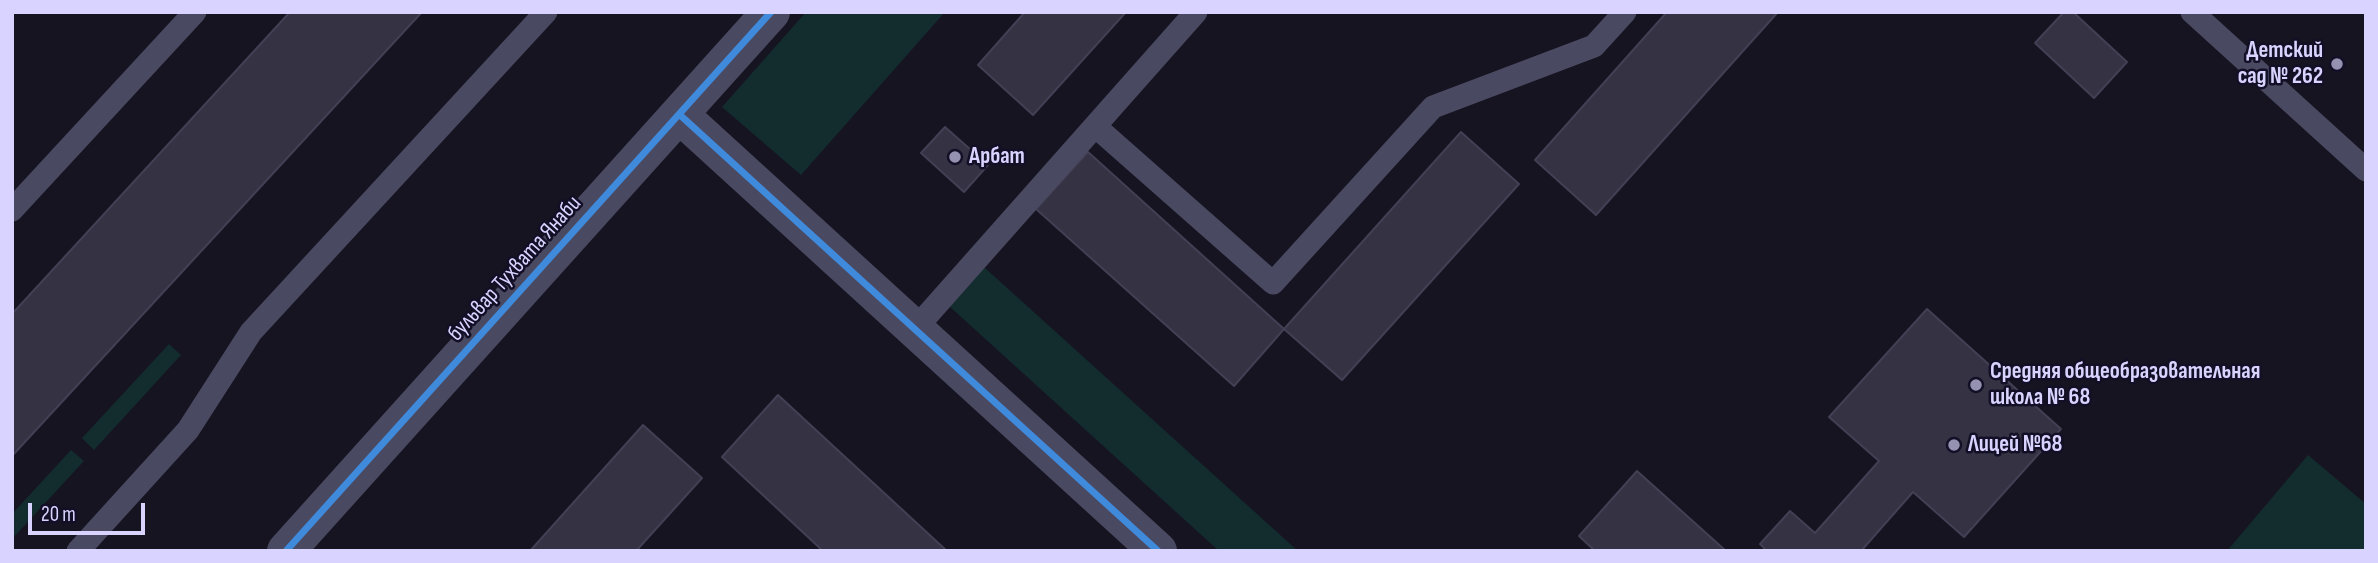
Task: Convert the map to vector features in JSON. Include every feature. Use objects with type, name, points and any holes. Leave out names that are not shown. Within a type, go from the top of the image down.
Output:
[{"type":"street","name":"бульвар Тухвата Янаби","points":[[286,551],[772,12]]},
{"type":"street","points":[[680,115],[1158,551]]},
{"type":"lane","points":[[12,210],[195,12]]},
{"type":"lane","points":[[78,551],[188,430],[251,332],[546,12]]},
{"type":"lane","points":[[915,329],[1196,12]]},
{"type":"lane","points":[[1095,126],[1273,284],[1433,107],[1594,46],[1625,12]]},
{"type":"lane","points":[[2192,12],[2366,170]]},
{"type":"green space","points":[[806,12],[945,12],[801,175],[722,107]]},
{"type":"green space","points":[[984,267],[1298,551],[1219,551],[949,306]]},
{"type":"green space","points":[[169,344],[181,355],[94,450],[82,438]]},
{"type":"green space","points":[[71,450],[84,461],[12,539],[12,514]]},
{"type":"green space","points":[[2308,455],[2366,504],[2366,551],[2227,551]]},
{"type":"building","points":[[290,12],[422,12],[12,456],[12,314]]},
{"type":"building","points":[[1025,12],[1126,12],[1033,115],[978,65]]},
{"type":"building","points":[[1667,12],[1778,12],[1596,215],[1535,160]]},
{"type":"building","points":[[2064,12],[2073,12],[2127,62],[2094,98],[2035,43]]},
{"type":"building","points":[[945,127],[988,165],[964,192],[921,153]]},
{"type":"building","points":[[1461,132],[1519,184],[1342,380],[1284,329]]},
{"type":"building","points":[[1088,152],[1284,329],[1234,386],[1036,209]]},
{"type":"building","name":"Лицей №68","points":[[1927,309],[2061,429],[1964,537],[1913,492],[1861,551],[1767,551],[1760,544],[1790,511],[1815,533],[1879,461],[1829,417]]},
{"type":"building","points":[[778,395],[947,551],[823,551],[722,457]]},
{"type":"building","points":[[643,425],[702,478],[636,551],[530,551]]},
{"type":"building","points":[[1637,471],[1726,551],[1595,551],[1579,536]]},
{"type":"cycle path","points":[[286,551],[771,12]]},
{"type":"cycle path","points":[[680,115],[1158,551]]},
{"type":"place","name":"Детский сад № 262","points":[[2337,64]]},
{"type":"place","name":"Арбат","points":[[955,157]]},
{"type":"place","name":"Средняя общеобразовательная школа № 68","points":[[1976,385]]},
{"type":"place","name":"Лицей №68","points":[[1954,445]]}]
